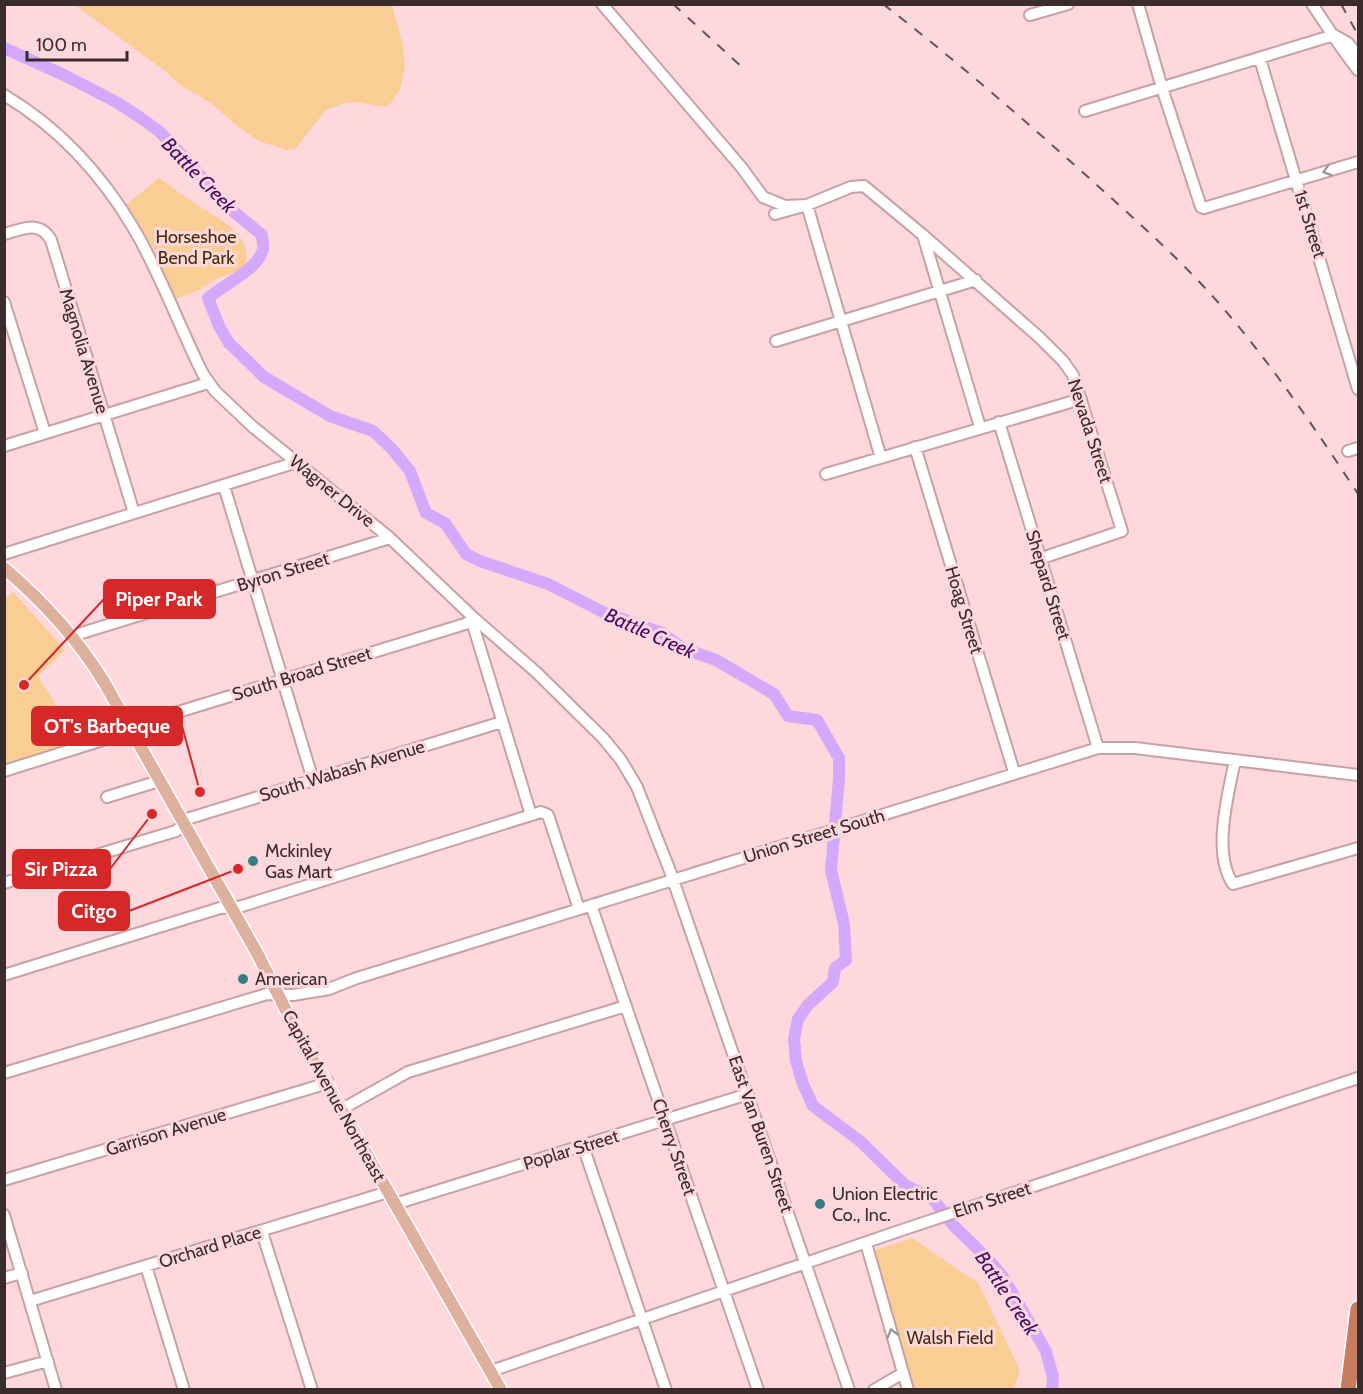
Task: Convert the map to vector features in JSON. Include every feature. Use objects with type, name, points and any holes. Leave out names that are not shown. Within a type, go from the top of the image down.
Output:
[{"type":"highway","points":[[1352,1385],[1359,1309]]},
{"type":"main road","name":"Capital Avenue Northeast","points":[[4,568],[34,594],[72,636],[104,682],[279,994],[297,1032],[501,1389]]},
{"type":"street","points":[[602,4],[742,168],[763,197],[785,206],[807,205]]},
{"type":"street","points":[[1030,15],[1068,4]]},
{"type":"street","points":[[1138,4],[1162,88],[1201,207],[1359,162]]},
{"type":"street","points":[[1312,4],[1343,51],[1359,70]]},
{"type":"street","points":[[1085,111],[1334,35],[1348,43],[1359,56]]},
{"type":"street","name":"1st Street","points":[[1260,58],[1359,389]]},
{"type":"street","name":"Wagner Drive","points":[[4,95],[49,126],[83,158],[116,199],[135,231],[208,383],[253,427],[390,538],[475,619],[536,672],[603,738],[621,760],[637,787],[672,879]]},
{"type":"street","name":"Nevada Street","points":[[807,205],[851,187],[864,186],[976,280],[1063,361],[1073,375],[1122,531],[1039,559]]},
{"type":"street","points":[[775,214],[807,205]]},
{"type":"street","points":[[807,205],[881,458]]},
{"type":"street","name":"Magnolia Avenue","points":[[4,234],[31,226],[47,232],[51,240],[134,513]]},
{"type":"street","points":[[923,235],[980,428]]},
{"type":"street","points":[[776,341],[976,280]]},
{"type":"street","points":[[4,302],[10,338],[45,433]]},
{"type":"street","points":[[4,446],[208,383]]},
{"type":"street","points":[[826,474],[1081,399]]},
{"type":"street","name":"Shepard Street","points":[[999,422],[1098,748]]},
{"type":"street","name":"Hoag Street","points":[[915,447],[1014,772]]},
{"type":"street","points":[[4,554],[297,462]]},
{"type":"street","points":[[224,486],[313,780]]},
{"type":"street","name":"Byron Street","points":[[72,636],[390,538]]},
{"type":"street","points":[[475,619],[474,628],[502,722],[536,814]]},
{"type":"street","name":"South Broad Street","points":[[4,771],[122,734],[139,724],[284,681],[475,619]]},
{"type":"street","name":"South Wabash Avenue","points":[[4,883],[176,831],[190,818],[502,722]]},
{"type":"street","name":"Union Street South","points":[[4,1073],[267,994],[293,995],[329,988],[1014,772],[1098,748],[1134,747],[1359,775]]},
{"type":"street","points":[[1235,760],[1228,793],[1222,848],[1229,879],[1233,884],[1359,848]]},
{"type":"street","points":[[107,797],[159,781]]},
{"type":"street","points":[[4,975],[220,908],[239,907],[536,814],[548,815],[579,909]]},
{"type":"street","name":"East Van Buren Street","points":[[672,879],[849,1389]]},
{"type":"street","name":"Cherry Street","points":[[591,905],[758,1389]]},
{"type":"street","points":[[342,1109],[407,1073],[626,1006]]},
{"type":"street","name":"Elm Street","points":[[491,1371],[899,1231],[1359,1078]]},
{"type":"street","name":"Garrison Avenue","points":[[4,1180],[318,1086],[327,1081]]},
{"type":"street","name":"Poplar Street","points":[[395,1204],[748,1094]]},
{"type":"street","points":[[583,1146],[666,1389]]},
{"type":"street","name":"Orchard Place","points":[[30,1301],[388,1192]]},
{"type":"street","points":[[4,1215],[56,1389]]},
{"type":"street","points":[[262,1232],[312,1389]]},
{"type":"street","points":[[866,1243],[908,1389]]},
{"type":"street","points":[[146,1266],[184,1389]]},
{"type":"street","points":[[4,1278],[22,1273]]},
{"type":"street","points":[[4,1373],[48,1360]]},
{"type":"street","points":[[874,1389],[903,1373]]},
{"type":"green space","points":[[75,5],[392,5],[403,46],[405,67],[400,89],[391,103],[385,107],[357,102],[344,103],[326,110],[295,149],[286,150],[259,141],[240,128],[212,104],[179,84],[165,71]]},
{"type":"green space","name":"Horseshoe Bend Park","points":[[159,178],[233,229],[245,246],[247,257],[244,269],[216,279],[199,290],[176,299],[155,251],[127,204]]},
{"type":"green space","points":[[13,592],[65,650],[38,676],[60,712],[69,744],[5,764],[4,600]]},
{"type":"green space","name":"Walsh Field","points":[[912,1238],[978,1283],[1020,1370],[1014,1389],[913,1389],[873,1251]]},
{"type":"waterway","name":"Battle Creek","points":[[4,48],[66,76],[118,103],[141,118],[160,132],[205,181],[217,198],[262,235],[263,249],[255,263],[208,298],[219,326],[229,343],[264,377],[330,416],[373,431],[410,471],[426,513],[445,523],[466,554],[548,584],[605,613],[662,633],[684,649],[716,660],[774,694],[788,716],[817,720],[839,758],[831,870],[844,924],[846,960],[835,968],[833,982],[808,1005],[798,1019],[794,1039],[796,1061],[803,1084],[813,1106],[860,1141],[905,1185],[933,1199],[953,1225],[1003,1277],[1046,1351],[1053,1377],[1052,1390]]},
{"type":"railway","points":[[673,4],[743,68]]},
{"type":"railway","points":[[883,4],[1038,132],[1186,268],[1236,323],[1273,370],[1358,494]]},
{"type":"railway","points":[[1341,4],[1358,35]]},
{"type":"place","name":"Piper Park","points":[[24,685]]},
{"type":"place","name":"OT's Barbeque","points":[[200,792]]},
{"type":"place","name":"Sir Pizza","points":[[152,814]]},
{"type":"place","name":"Mckinley Gas Mart","points":[[253,861]]},
{"type":"place","name":"Citgo","points":[[238,869]]},
{"type":"place","name":"American","points":[[243,979]]},
{"type":"place","name":"Union Electric Co., Inc.","points":[[820,1204]]}]
